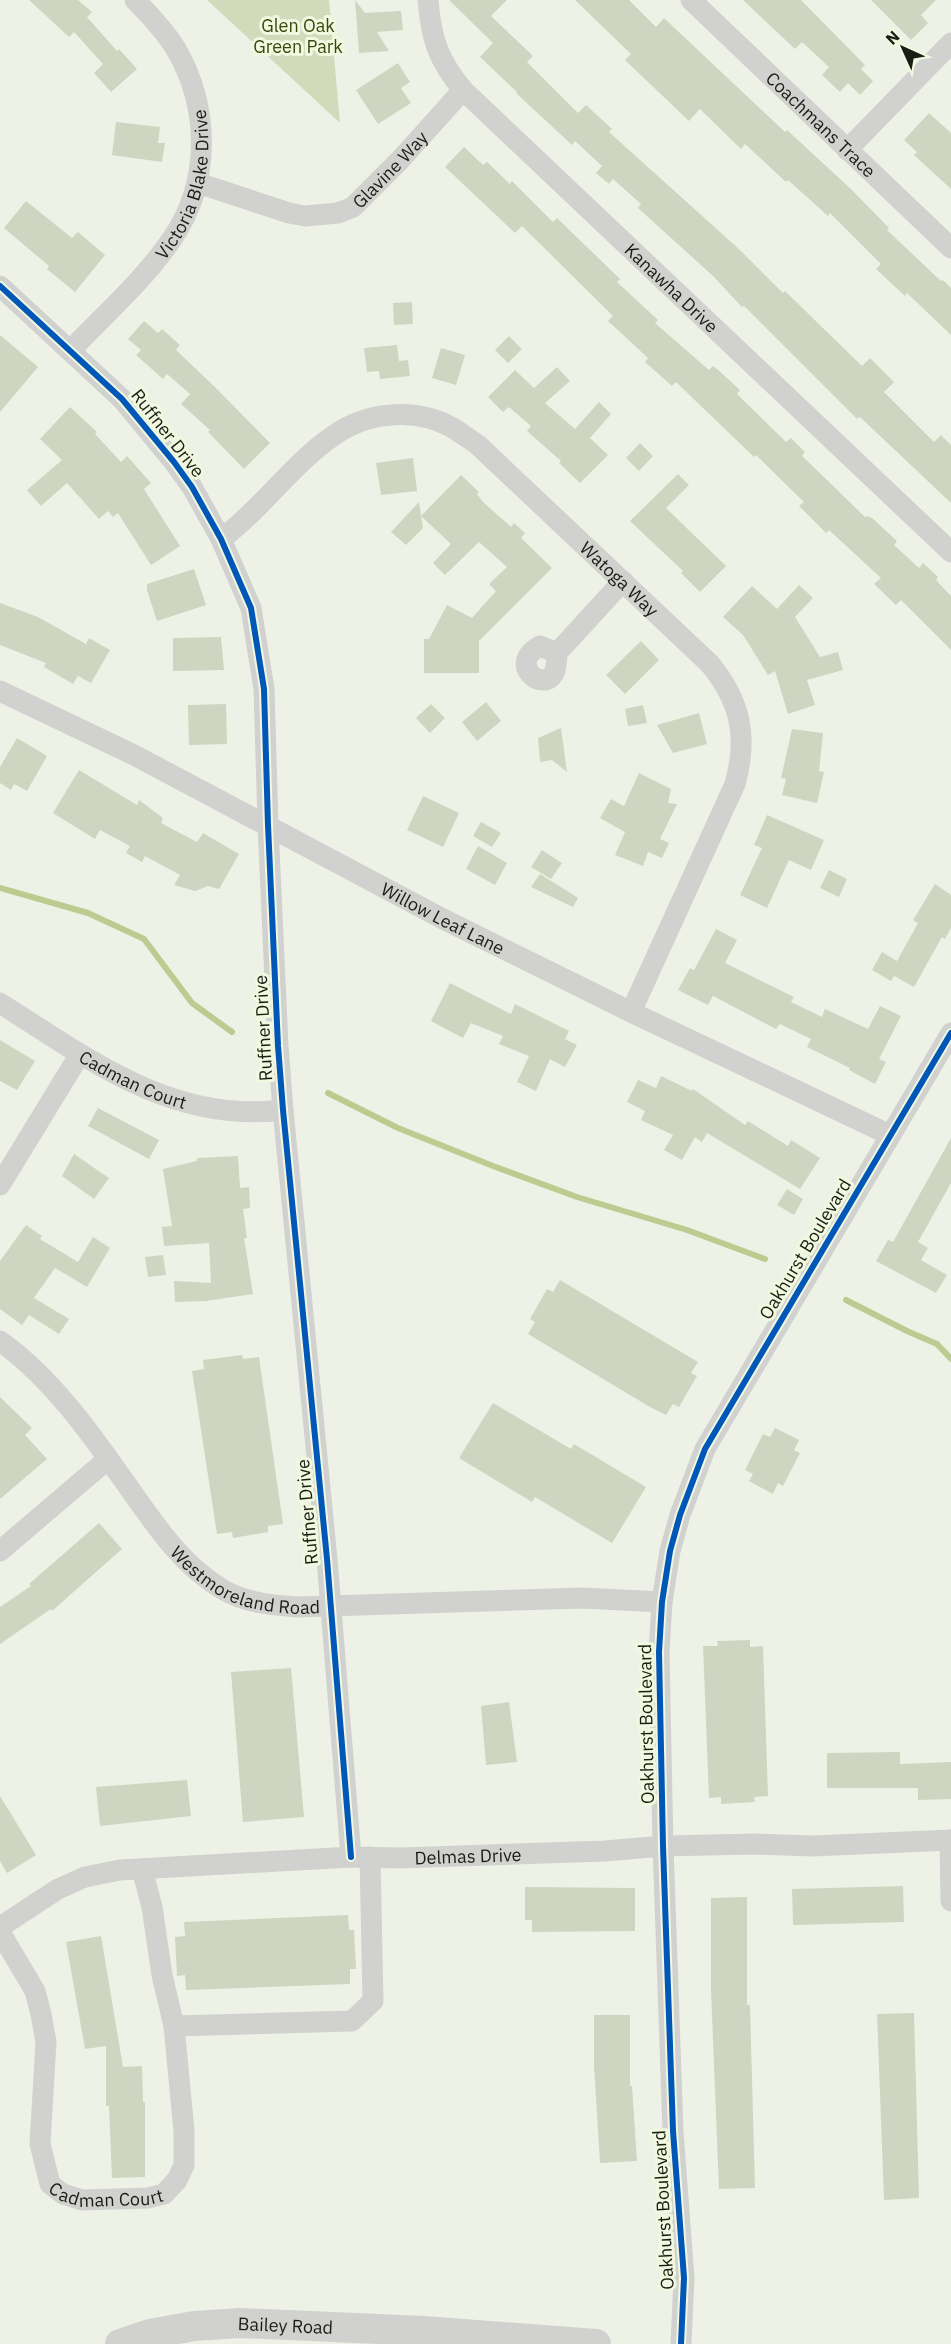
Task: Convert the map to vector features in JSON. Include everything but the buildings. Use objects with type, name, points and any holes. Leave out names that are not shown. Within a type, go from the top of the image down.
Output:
[{"type":"street","name":"Victoria Blake Drive","points":[[71,350],[151,267],[187,214],[198,183],[202,134],[195,89],[176,48],[135,0]]},
{"type":"street","name":"Kanawha Drive","points":[[428,0],[430,28],[436,49],[449,73],[463,90],[951,552]]},
{"type":"street","name":"Coachmans Trace","points":[[691,0],[951,248]]},
{"type":"street","points":[[847,150],[951,43]]},
{"type":"street","name":"Glavine Way","points":[[198,183],[288,213],[305,216],[338,213],[352,207],[369,191],[463,90]]},
{"type":"street","name":"Ruffner Drive","points":[[0,286],[122,399],[192,487],[222,540],[250,608],[264,689],[268,825],[283,1110],[327,1559],[329,1606],[361,1857],[373,2001],[352,2021],[174,2026]]},
{"type":"street","name":"Watoga Way","points":[[222,540],[261,506],[300,465],[332,436],[365,420],[402,414],[418,416],[451,427],[478,445],[710,664],[724,681],[737,713],[742,749],[735,784],[630,1012]]},
{"type":"street","points":[[557,653],[623,581]]},
{"type":"street","name":"Willow Leaf Lane","points":[[0,691],[124,750],[443,919],[630,1012],[890,1135]]},
{"type":"street","name":"Cadman Court","points":[[0,1003],[114,1074],[183,1104],[238,1112],[258,1113],[283,1110]]},
{"type":"street","name":"Oakhurst Boulevard","points":[[681,2344],[684,2278],[674,2131],[663,1846],[659,1652],[662,1602],[670,1551],[680,1515],[705,1449],[951,1033]]},
{"type":"street","points":[[0,1185],[80,1054]]},
{"type":"street","name":"Westmoreland Road","points":[[0,1341],[49,1384],[108,1459],[153,1522],[198,1573],[223,1590],[254,1602],[297,1607],[582,1598],[662,1602]]},
{"type":"street","points":[[0,1551],[108,1459]]},
{"type":"street","points":[[950,1840],[951,1901]]},
{"type":"street","name":"Delmas Drive","points":[[0,1927],[58,1889],[85,1877],[120,1870],[361,1857],[401,1858],[594,1852],[663,1846],[755,1844],[813,1846],[950,1840]]},
{"type":"street","name":"Cadman Court","points":[[0,1932],[35,1992],[42,2014],[46,2042],[40,2144],[50,2184],[63,2194],[82,2200],[148,2198],[164,2194],[177,2180],[184,2165],[184,2131],[174,2026],[162,1975],[152,1907],[142,1869]]},
{"type":"street","name":"Bailey Road","points":[[120,2344],[150,2334],[194,2326],[240,2323],[425,2337],[596,2344]]},
{"type":"green space","name":"Glen Oak Green Park","points":[[207,0],[329,0],[340,123]]},
{"type":"waterway","points":[[0,888],[88,913],[144,939],[192,1003],[232,1032]]},
{"type":"waterway","points":[[328,1093],[398,1128],[493,1166],[577,1197],[687,1230],[765,1259]]},
{"type":"waterway","points":[[846,1300],[937,1344],[951,1359]]},
{"type":"cycle path","points":[[0,286],[122,399],[174,462],[192,487],[221,539],[251,608],[264,689],[268,825],[283,1110],[327,1559],[351,1857]]},
{"type":"cycle path","points":[[681,2344],[684,2278],[673,2131],[659,1652],[662,1602],[670,1551],[680,1515],[705,1449],[951,1033]]}]
